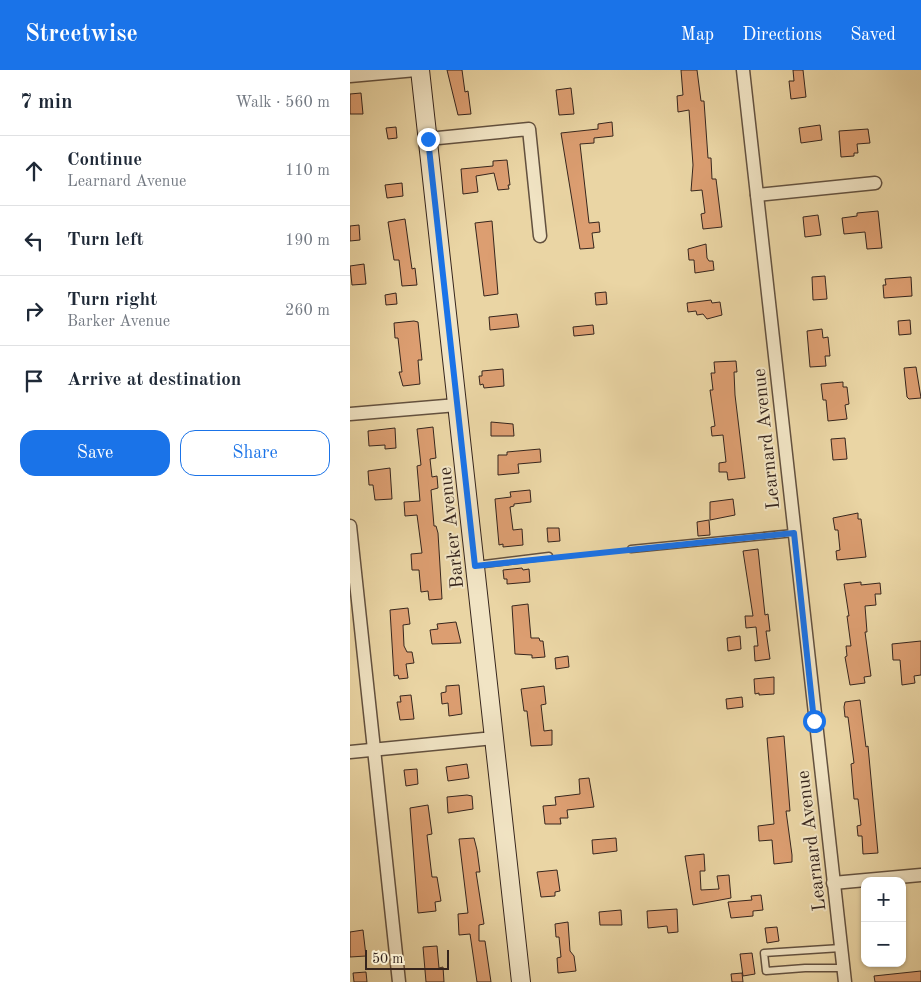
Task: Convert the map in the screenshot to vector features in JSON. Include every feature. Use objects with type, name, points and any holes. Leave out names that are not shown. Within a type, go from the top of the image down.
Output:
[{"type":"street","points":[[350,76],[416,70]]},
{"type":"street","name":"Barker Avenue","points":[[420,70],[522,982]]},
{"type":"street","name":"Learnard Avenue","points":[[743,70],[845,982]]},
{"type":"street","points":[[428,139],[529,129],[540,236]]},
{"type":"street","points":[[757,195],[875,183]]},
{"type":"street","points":[[350,414],[457,405]]},
{"type":"street","points":[[350,526],[399,982]]},
{"type":"street","points":[[350,752],[494,738]]},
{"type":"street","points":[[833,883],[921,875]]},
{"type":"lane","points":[[632,549],[794,533]]},
{"type":"lane","points":[[475,566],[549,556]]},
{"type":"lane","points":[[841,948],[764,953],[766,972],[805,968],[844,968]]},
{"type":"path","points":[[549,556],[632,549]]},
{"type":"building","points":[[447,70],[462,70],[465,92],[468,91],[471,114],[458,115]]},
{"type":"building","points":[[681,70],[697,70],[701,101],[704,101],[708,158],[711,158],[712,179],[716,179],[722,227],[703,229],[701,214],[705,213],[702,190],[691,191],[693,165],[689,110],[678,112],[677,96],[683,95]]},
{"type":"building","points":[[793,70],[803,70],[806,97],[791,99],[789,81],[794,81]]},
{"type":"building","points":[[571,88],[574,114],[559,115],[556,90]]},
{"type":"building","points":[[361,93],[363,114],[350,114],[350,94]]},
{"type":"building","points":[[612,122],[613,136],[594,138],[594,143],[580,144],[589,223],[599,222],[600,232],[592,233],[594,248],[580,249],[561,133],[598,129],[598,124]]},
{"type":"building","points":[[820,125],[822,140],[801,143],[799,128]]},
{"type":"building","points":[[396,127],[397,138],[388,139],[386,128]]},
{"type":"building","points":[[868,129],[870,143],[857,144],[858,153],[854,153],[854,156],[841,157],[839,131]]},
{"type":"building","points":[[507,160],[509,189],[498,190],[494,173],[476,176],[478,192],[463,194],[461,169],[493,166],[493,161]]},
{"type":"building","points":[[402,183],[403,196],[387,198],[385,185]]},
{"type":"building","points":[[878,211],[882,248],[867,249],[865,232],[844,234],[842,218],[857,216],[857,213]]},
{"type":"building","points":[[818,215],[821,235],[805,237],[803,217]]},
{"type":"building","points":[[405,219],[412,269],[415,268],[417,285],[402,286],[399,260],[394,260],[388,222]]},
{"type":"building","points":[[492,221],[498,294],[484,296],[475,223]]},
{"type":"building","points":[[359,225],[360,240],[350,241],[350,226]]},
{"type":"building","points":[[706,244],[707,258],[709,261],[713,261],[714,270],[695,273],[694,260],[689,260],[688,249]]},
{"type":"building","points":[[364,264],[366,284],[352,285],[350,266]]},
{"type":"building","points":[[825,276],[827,299],[813,300],[812,277]]},
{"type":"building","points":[[911,277],[912,296],[884,298],[883,285],[886,285],[885,279]]},
{"type":"building","points":[[606,292],[607,304],[596,305],[595,293]]},
{"type":"building","points":[[396,293],[397,304],[386,305],[385,295]]},
{"type":"building","points":[[711,300],[712,303],[720,302],[722,315],[707,319],[703,314],[697,315],[696,311],[688,312],[687,303]]},
{"type":"building","points":[[517,314],[519,327],[490,330],[489,317]]},
{"type":"building","points":[[910,320],[911,334],[899,335],[898,321]]},
{"type":"building","points":[[418,322],[422,360],[418,360],[420,384],[403,386],[399,372],[402,372],[398,338],[395,338],[394,323]]},
{"type":"building","points":[[593,325],[594,334],[574,336],[573,327]]},
{"type":"building","points":[[822,329],[823,338],[828,337],[830,356],[825,356],[826,366],[810,367],[807,331]]},
{"type":"building","points":[[736,361],[737,372],[734,372],[735,395],[745,478],[728,480],[727,472],[719,472],[719,463],[726,462],[723,435],[712,436],[711,427],[715,426],[710,390],[713,390],[711,373],[715,373],[714,362]]},
{"type":"building","points":[[916,367],[921,398],[909,399],[907,397],[904,368]]},
{"type":"building","points":[[503,369],[504,386],[484,388],[483,384],[480,385],[479,376],[482,376],[482,371]]},
{"type":"building","points":[[843,382],[843,387],[847,387],[849,404],[845,405],[847,419],[828,421],[826,400],[823,400],[821,384]]},
{"type":"building","points":[[491,422],[513,424],[514,436],[491,436]]},
{"type":"building","points":[[433,427],[436,458],[430,459],[432,477],[437,476],[438,488],[431,490],[434,526],[436,526],[438,533],[442,599],[429,600],[428,591],[421,592],[419,570],[412,570],[411,554],[422,553],[417,515],[405,516],[404,502],[420,501],[417,466],[421,465],[417,429]]},
{"type":"building","points":[[395,428],[396,448],[385,449],[385,445],[369,446],[368,431]]},
{"type":"building","points":[[845,438],[847,459],[833,460],[831,439]]},
{"type":"building","points":[[540,449],[541,462],[518,464],[519,473],[498,475],[498,455],[507,455],[507,452]]},
{"type":"building","points":[[390,468],[392,499],[375,500],[373,485],[369,485],[368,471]]},
{"type":"building","points":[[530,490],[531,502],[514,504],[514,506],[510,507],[513,530],[522,529],[523,545],[503,547],[503,544],[499,545],[495,499],[511,497],[510,492]]},
{"type":"building","points":[[733,499],[735,515],[710,520],[710,502]]},
{"type":"building","points":[[858,513],[858,519],[861,519],[866,557],[837,560],[836,551],[840,550],[838,530],[835,530],[833,518]]},
{"type":"building","points":[[709,520],[710,535],[698,536],[697,522]]},
{"type":"building","points":[[547,528],[559,528],[560,541],[548,542]]},
{"type":"building","points":[[758,549],[765,615],[768,614],[770,631],[766,631],[770,659],[755,661],[754,646],[758,646],[756,627],[746,628],[745,616],[753,616],[743,551]]},
{"type":"building","points":[[522,568],[523,570],[529,569],[530,582],[507,584],[507,579],[504,579],[503,570]]},
{"type":"building","points":[[861,582],[861,585],[880,583],[881,594],[875,594],[876,605],[865,606],[867,632],[865,632],[871,676],[864,677],[865,683],[850,685],[845,657],[847,656],[846,646],[851,646],[844,584]]},
{"type":"building","points":[[528,604],[531,638],[539,638],[540,641],[543,641],[545,657],[532,658],[532,655],[515,654],[512,606]]},
{"type":"building","points":[[408,608],[410,624],[403,625],[404,646],[407,652],[412,652],[414,663],[406,664],[408,678],[399,679],[398,675],[394,676],[390,610]]},
{"type":"building","points":[[456,622],[461,643],[432,644],[430,630],[438,629],[437,624]]},
{"type":"building","points":[[740,636],[741,649],[728,651],[727,638]]},
{"type":"building","points":[[921,641],[921,675],[914,676],[915,683],[902,685],[900,660],[893,660],[892,644]]},
{"type":"building","points":[[568,656],[569,667],[556,669],[555,658]]},
{"type":"building","points":[[774,677],[774,694],[755,694],[754,679]]},
{"type":"building","points":[[459,685],[462,714],[449,716],[448,703],[442,704],[441,693],[446,692],[446,686]]},
{"type":"building","points":[[544,686],[546,704],[541,705],[544,731],[552,730],[552,745],[531,746],[527,711],[524,711],[521,689]]},
{"type":"building","points":[[411,695],[414,719],[400,720],[397,702],[401,702],[400,696]]},
{"type":"building","points":[[742,697],[743,707],[727,709],[726,699]]},
{"type":"building","points":[[860,700],[866,747],[868,746],[878,853],[863,854],[862,836],[858,836],[857,826],[861,825],[858,799],[854,799],[851,764],[854,763],[848,717],[845,717],[844,707],[845,702]]},
{"type":"building","points":[[784,736],[790,811],[786,811],[792,862],[774,864],[772,840],[759,841],[758,826],[774,824],[767,738]]},
{"type":"building","points":[[467,764],[469,778],[448,781],[446,767]]},
{"type":"building","points":[[417,769],[418,784],[406,786],[404,770]]},
{"type":"building","points":[[589,778],[594,807],[567,810],[568,818],[560,818],[561,824],[545,824],[543,806],[556,805],[555,797],[580,794],[579,779]]},
{"type":"building","points":[[472,796],[473,809],[448,813],[447,797]]},
{"type":"building","points":[[428,805],[432,834],[427,835],[432,877],[437,877],[441,901],[435,902],[436,911],[418,913],[410,808]]},
{"type":"building","points":[[474,838],[480,872],[476,872],[484,924],[479,925],[479,941],[485,941],[491,982],[477,982],[470,934],[459,935],[458,914],[468,913],[459,839]]},
{"type":"building","points":[[616,838],[617,851],[593,854],[592,840]]},
{"type":"building","points":[[704,854],[705,871],[700,871],[701,890],[719,889],[717,876],[729,875],[731,898],[693,905],[685,856]]},
{"type":"building","points":[[557,870],[560,891],[555,892],[555,896],[541,897],[537,872]]},
{"type":"building","points":[[761,895],[763,910],[753,911],[753,916],[731,918],[728,902],[752,900],[751,896]]},
{"type":"building","points":[[677,909],[678,932],[668,933],[667,926],[648,928],[647,911]]},
{"type":"building","points":[[621,910],[622,925],[600,925],[599,912]]},
{"type":"building","points":[[568,922],[570,951],[574,956],[576,971],[558,973],[557,958],[561,957],[559,937],[556,937],[555,924]]},
{"type":"building","points":[[777,927],[779,941],[767,943],[765,928]]},
{"type":"building","points":[[363,930],[366,956],[350,957],[350,932]]},
{"type":"building","points":[[437,946],[439,968],[443,967],[444,982],[426,982],[423,947]]},
{"type":"building","points":[[752,953],[755,974],[743,976],[740,954]]},
{"type":"building","points":[[921,971],[921,982],[875,982],[874,976]]},
{"type":"building","points":[[366,972],[367,982],[354,982],[353,973]]},
{"type":"building","points":[[742,973],[743,982],[732,982],[731,974]]},
{"type":"route","points":[[428,139],[475,566],[549,556],[794,533],[814,721]]}]
